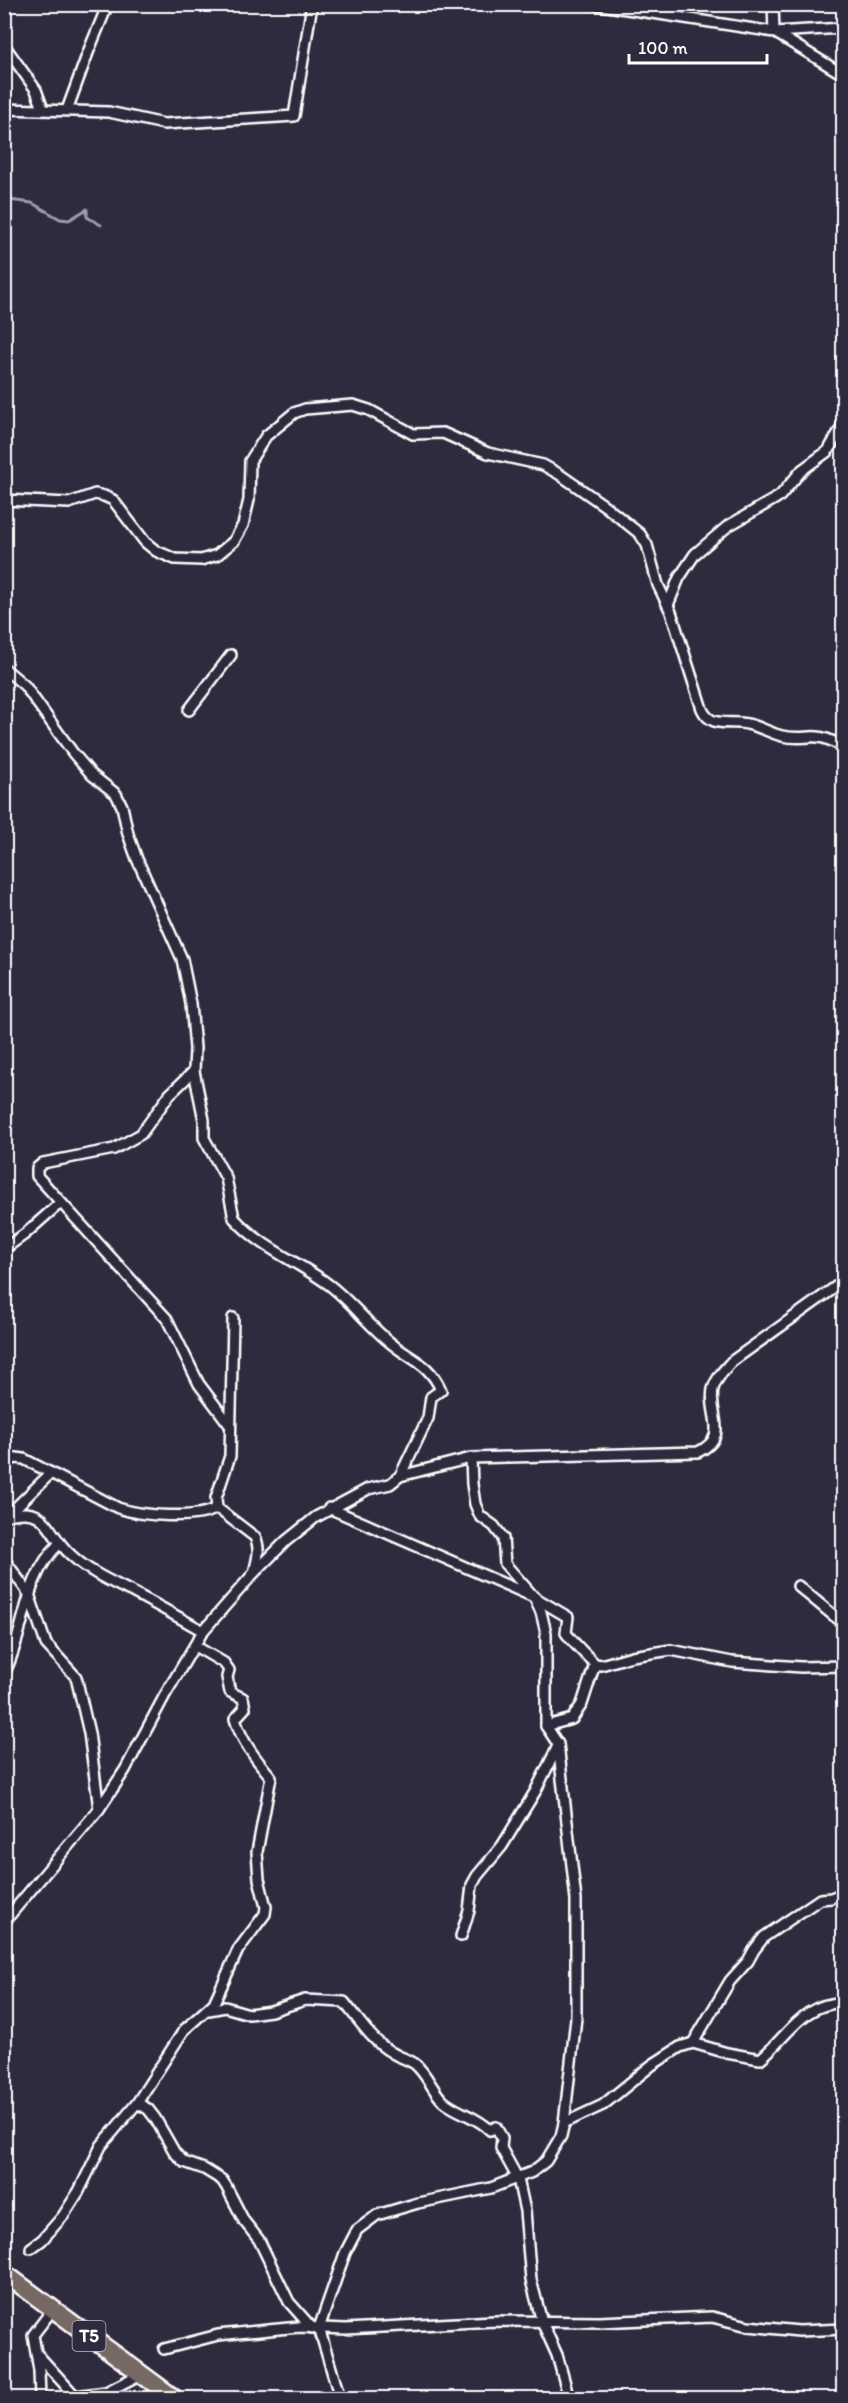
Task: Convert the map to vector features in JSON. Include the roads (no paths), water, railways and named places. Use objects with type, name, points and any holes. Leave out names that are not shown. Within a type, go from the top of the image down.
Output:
[{"type":"highway","name":"T5","points":[[4,2273],[174,2398]]},
{"type":"street","points":[[68,110],[88,50],[108,4]]},
{"type":"street","points":[[4,109],[109,112],[164,124],[294,116],[312,4]]},
{"type":"street","points":[[594,4],[774,32],[843,28]]},
{"type":"street","points":[[772,4],[774,32]]},
{"type":"street","points":[[774,32],[843,75]]},
{"type":"street","points":[[4,45],[36,90],[43,109]]},
{"type":"street","points":[[4,500],[69,504],[94,494],[104,496],[113,500],[146,542],[156,551],[175,559],[201,560],[217,555],[234,541],[243,525],[249,500],[250,461],[266,436],[294,413],[305,409],[353,405],[369,410],[413,434],[443,433],[488,453],[543,465],[560,474],[640,534],[646,545],[658,585],[668,605],[707,718],[720,723],[744,723],[784,736],[820,736],[843,748]]},
{"type":"street","points":[[668,605],[680,578],[695,554],[728,526],[780,495],[810,462],[828,451],[843,423]]},
{"type":"street","points":[[189,710],[231,654]]},
{"type":"street","points":[[4,668],[25,686],[73,753],[116,795],[122,806],[128,834],[137,859],[182,959],[191,1004],[195,1048],[194,1071],[204,1120],[204,1138],[226,1178],[234,1218],[280,1256],[341,1294],[391,1344],[434,1374],[441,1390],[431,1397],[428,1418],[400,1476]]},
{"type":"street","points":[[194,1071],[170,1094],[141,1134],[114,1149],[43,1162],[38,1168],[37,1176],[167,1319],[199,1384],[229,1424]]},
{"type":"street","points":[[4,1249],[60,1203]]},
{"type":"street","points":[[4,1922],[99,1809],[125,1770],[203,1630],[286,1541],[329,1508],[368,1489],[390,1484],[400,1476],[471,1458],[698,1452],[708,1447],[715,1437],[717,1424],[713,1391],[717,1377],[731,1362],[843,1281]]},
{"type":"street","points":[[233,1318],[230,1456],[216,1498],[217,1508],[255,1537],[258,1554],[254,1573]]},
{"type":"street","points":[[4,1462],[20,1458],[132,1513],[188,1515],[210,1512],[217,1508]]},
{"type":"street","points":[[316,2328],[352,2237],[364,2223],[376,2215],[491,2188],[532,2172],[546,2161],[561,2136],[564,2123],[576,2018],[576,1900],[558,1744],[546,1726],[546,1633],[534,1597],[505,1564],[504,1538],[494,1526],[480,1516],[473,1494],[471,1458]]},
{"type":"street","points":[[6,1516],[51,1473]]},
{"type":"street","points":[[329,1508],[534,1597],[568,1617],[566,1633],[595,1664],[601,1665],[632,1656],[671,1650],[732,1662],[801,1668],[843,1666]]},
{"type":"street","points":[[6,1516],[33,1512],[46,1523],[59,1544],[72,1557],[95,1572],[203,1630]]},
{"type":"street","points":[[4,1674],[16,1648],[29,1594],[44,1561],[59,1544]]},
{"type":"street","points":[[4,1559],[29,1594],[46,1644],[76,1677],[89,1733],[99,1809]]},
{"type":"street","points":[[798,1586],[843,1621]]},
{"type":"street","points":[[195,1646],[224,1663],[229,1670],[226,1677],[230,1692],[243,1698],[245,1708],[235,1719],[239,1733],[249,1751],[271,1777],[257,1852],[259,1879],[266,1907],[265,1914],[238,1950],[209,2010]]},
{"type":"street","points":[[546,1726],[568,1722],[577,1713],[595,1664]]},
{"type":"street","points":[[461,1936],[469,1911],[472,1886],[477,1876],[502,1846],[535,1792],[558,1744]]},
{"type":"street","points":[[693,2043],[730,1981],[748,1961],[753,1950],[764,1937],[820,1899],[831,1898],[843,1893]]},
{"type":"street","points":[[30,2248],[42,2240],[63,2216],[79,2191],[101,2146],[137,2103],[184,2031],[200,2015],[209,2010],[225,2007],[249,2014],[271,2012],[305,2000],[344,2002],[380,2045],[414,2063],[442,2100],[453,2109],[478,2120],[490,2130],[496,2127],[502,2138],[501,2148],[518,2179],[525,2211],[531,2280],[542,2322],[557,2355],[569,2398]]},
{"type":"street","points":[[564,2123],[603,2105],[652,2065],[680,2047],[693,2043],[727,2053],[760,2059],[769,2053],[794,2024],[811,2011],[823,2005],[843,2003]]},
{"type":"street","points":[[137,2103],[148,2109],[175,2153],[184,2162],[209,2172],[226,2186],[244,2221],[259,2240],[289,2302],[316,2328],[340,2398]]},
{"type":"street","points":[[40,2398],[38,2355],[33,2335],[53,2309]]},
{"type":"street","points":[[164,2349],[218,2335],[316,2328],[346,2329],[494,2321],[651,2321],[712,2318],[748,2326],[799,2331],[843,2329]]},
{"type":"street","points":[[38,2355],[75,2398],[104,2395],[141,2374]]},
{"type":"waterway","points":[[4,197],[9,200],[32,203],[60,219],[69,220],[87,209],[87,217],[101,225]]}]
